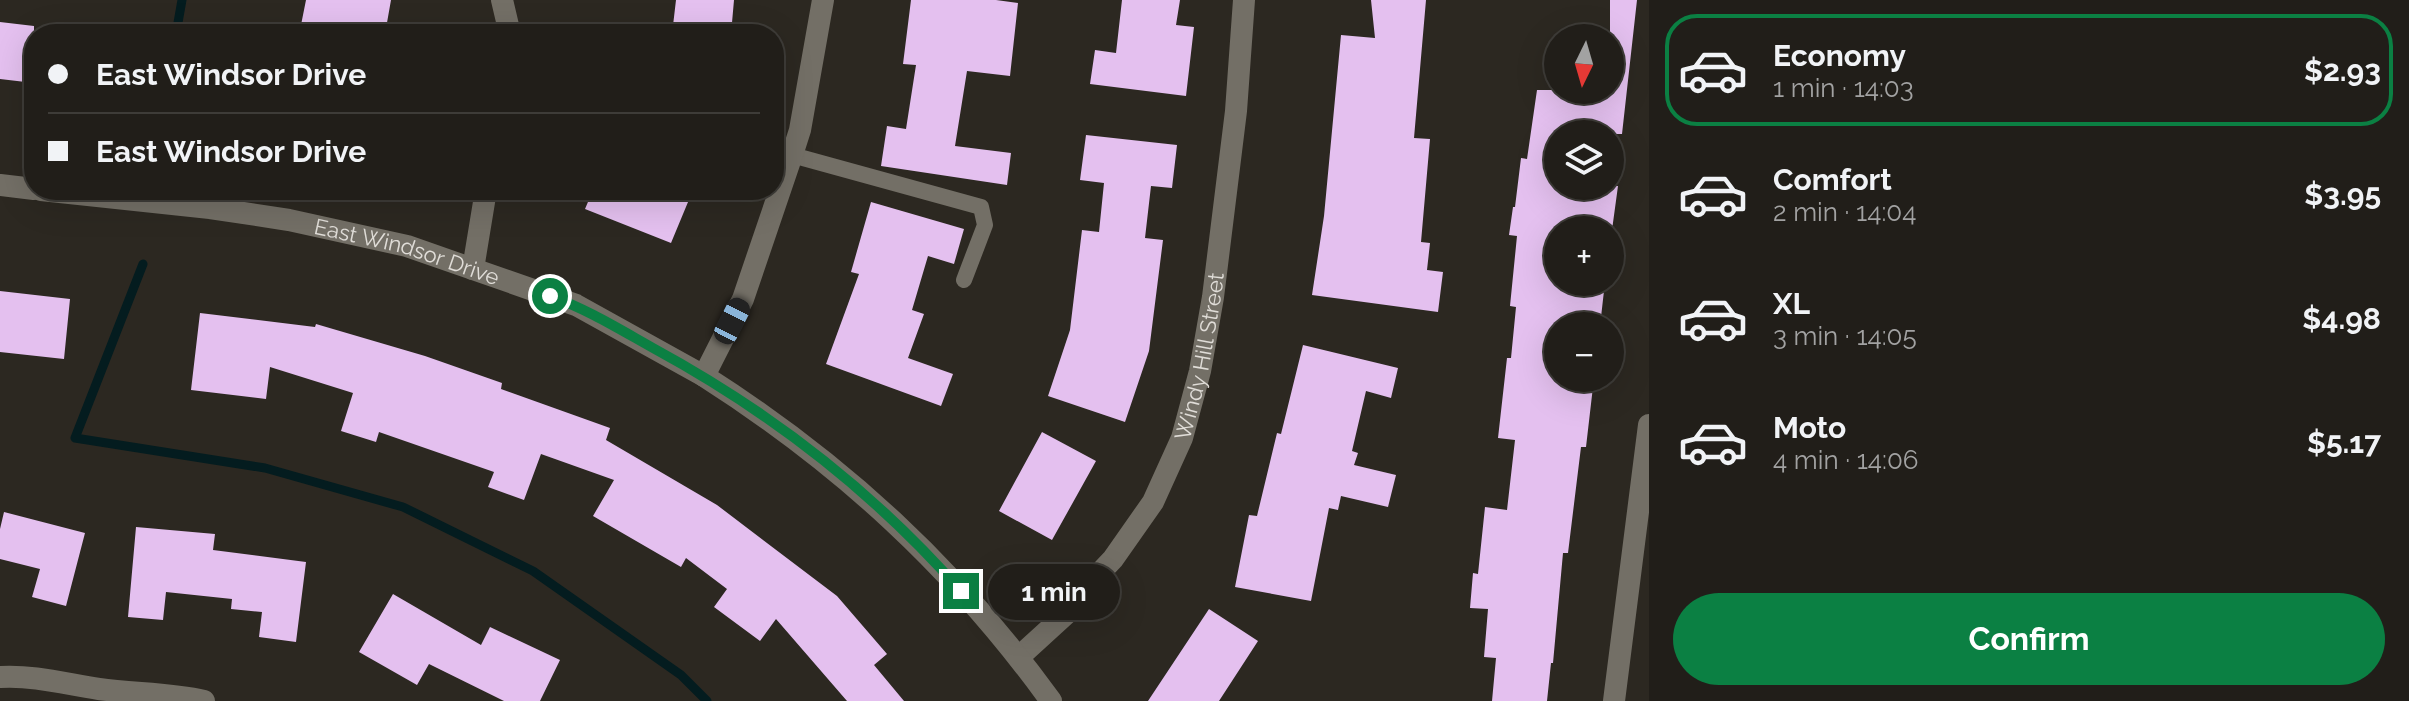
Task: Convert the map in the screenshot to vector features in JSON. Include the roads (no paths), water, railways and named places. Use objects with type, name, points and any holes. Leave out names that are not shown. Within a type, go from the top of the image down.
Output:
[{"type":"street","points":[[502,0],[508,24]]},
{"type":"street","points":[[784,179],[800,130],[823,0]]},
{"type":"street","name":"Windy Hill Street","points":[[1019,657],[1077,604],[1113,559],[1153,502],[1182,438],[1200,371],[1213,297],[1236,111],[1244,0]]},
{"type":"street","points":[[0,185],[24,188]]},
{"type":"street","name":"East Windsor Drive","points":[[135,200],[289,220],[407,246],[576,305],[704,376],[831,464],[922,547],[1019,657],[1051,701]]},
{"type":"street","points":[[473,269],[484,200]]},
{"type":"street","points":[[704,376],[743,299],[777,200]]},
{"type":"street","points":[[1614,701],[1644,514],[1649,425]]},
{"type":"street","points":[[0,677],[53,680],[99,689],[183,696],[204,701]]},
{"type":"lane","points":[[792,155],[981,207],[985,225],[964,280]]},
{"type":"waterway","points":[[178,24],[182,0]]},
{"type":"waterway","points":[[143,264],[75,438],[265,468],[403,507],[533,571],[681,675],[707,701]]}]
